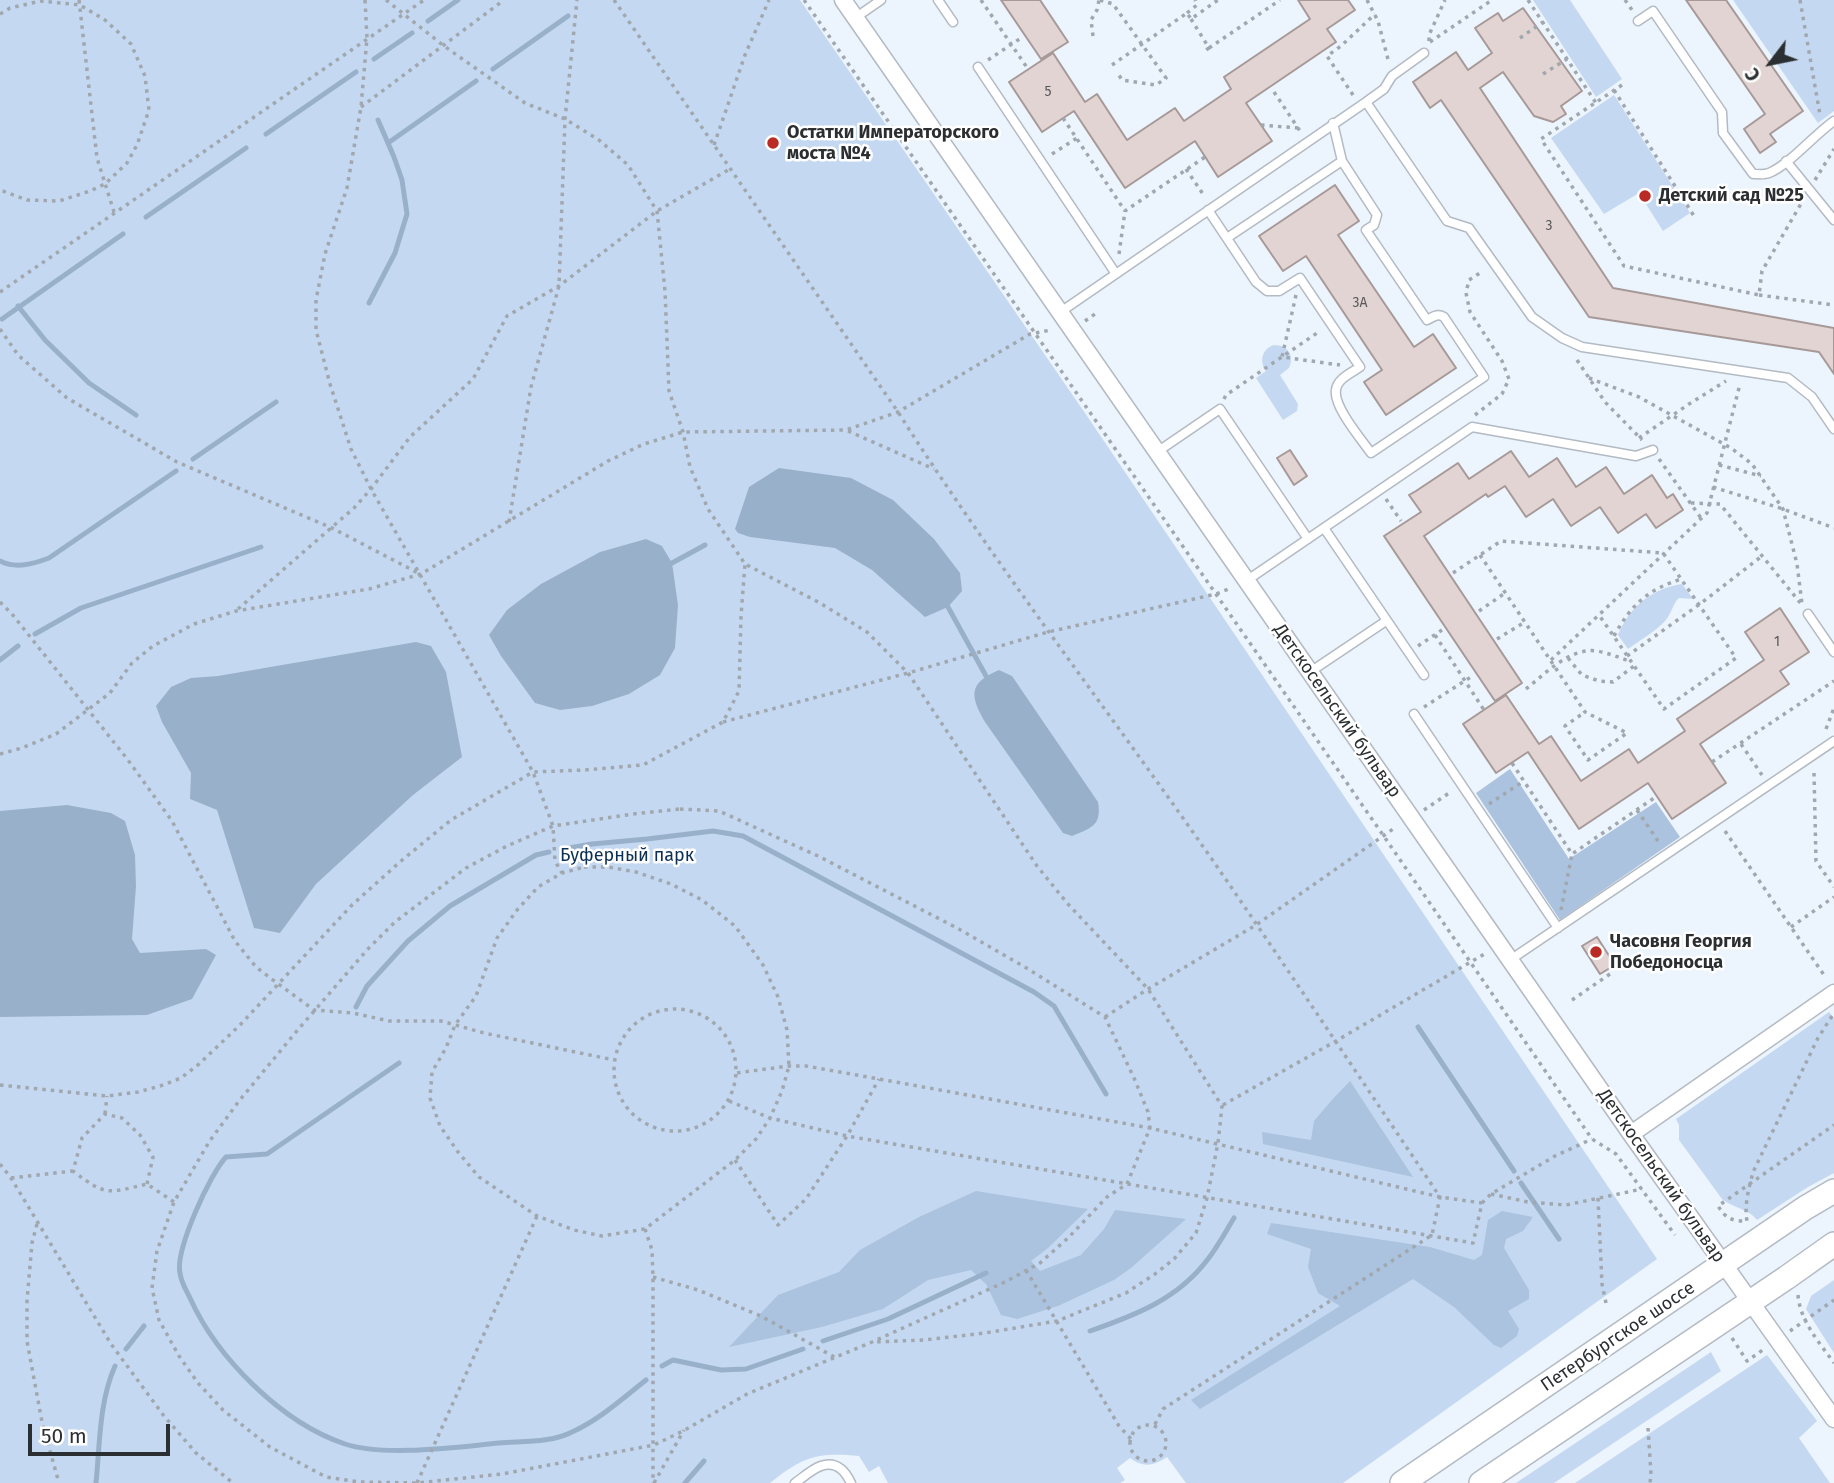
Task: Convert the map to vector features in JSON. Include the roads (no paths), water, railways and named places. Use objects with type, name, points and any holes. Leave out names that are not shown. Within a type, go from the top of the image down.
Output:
[{"type":"main road","name":"Петербургское шоссе","points":[[1402,1483],[1805,1208],[1834,1191]]},
{"type":"main road","points":[[1481,1483],[1834,1244]]},
{"type":"street","name":"Детскосельский бульвар","points":[[843,0],[1060,321],[1157,452],[1243,582],[1310,672],[1631,1134],[1834,1419]]},
{"type":"street","points":[[1631,1134],[1831,988]]},
{"type":"lane","points":[[855,18],[881,0]]},
{"type":"lane","points":[[939,0],[953,22]]},
{"type":"lane","points":[[1639,21],[1653,11],[1722,112],[1723,132],[1752,174],[1769,173],[1834,121]]},
{"type":"lane","points":[[1060,321],[1116,274],[1384,89],[1392,76],[1424,53]]},
{"type":"lane","points":[[978,67],[1116,274]]},
{"type":"lane","points":[[1363,104],[1447,220],[1469,228],[1532,317],[1562,338],[1582,347],[1788,378],[1812,397],[1834,429]]},
{"type":"lane","points":[[1210,209],[1256,282],[1267,291],[1279,292],[1300,278],[1331,324],[1360,368],[1341,379],[1336,389],[1338,404],[1371,453],[1484,377],[1444,317],[1440,315],[1427,320],[1366,230],[1374,225],[1377,215],[1342,161],[1333,123]]},
{"type":"lane","points":[[1227,239],[1342,161]]},
{"type":"lane","points":[[1786,162],[1834,220]]},
{"type":"lane","points":[[1157,452],[1220,409],[1308,539]]},
{"type":"lane","points":[[1243,582],[1472,427],[1636,456],[1653,450]]},
{"type":"lane","points":[[1324,528],[1424,675]]},
{"type":"lane","points":[[1808,614],[1834,652]]},
{"type":"lane","points":[[1310,672],[1386,621]]},
{"type":"lane","points":[[1413,714],[1558,928]]},
{"type":"lane","points":[[1510,960],[1834,741]]},
{"type":"lane","points":[[795,1483],[818,1466],[831,1464],[842,1469],[851,1483]]},
{"type":"waterway","points":[[428,21],[458,0]]},
{"type":"waterway","points":[[493,69],[568,16]]},
{"type":"waterway","points":[[374,59],[412,33]]},
{"type":"waterway","points":[[266,134],[356,72]]},
{"type":"waterway","points":[[388,143],[476,81]]},
{"type":"waterway","points":[[369,303],[395,253],[407,214],[402,180],[378,120]]},
{"type":"waterway","points":[[146,217],[246,148]]},
{"type":"waterway","points":[[2,319],[123,234]]},
{"type":"waterway","points":[[18,306],[45,340],[89,383],[136,415]]},
{"type":"waterway","points":[[193,459],[276,402]]},
{"type":"waterway","points":[[0,561],[18,565],[49,558],[176,471]]},
{"type":"waterway","points":[[672,563],[705,545]]},
{"type":"waterway","points":[[35,634],[81,608],[261,547]]},
{"type":"waterway","points":[[948,607],[986,676]]},
{"type":"waterway","points":[[0,660],[18,646]]},
{"type":"waterway","points":[[569,848],[713,831],[743,836],[1034,992],[1054,1006],[1106,1094]]},
{"type":"waterway","points":[[356,1007],[367,986],[408,941],[450,906],[536,855],[549,852]]},
{"type":"waterway","points":[[1418,1027],[1514,1171]]},
{"type":"waterway","points":[[399,1063],[267,1154],[226,1157],[211,1179],[188,1231],[180,1262],[181,1276],[202,1321],[234,1365],[254,1386],[298,1421],[345,1444],[380,1450],[442,1449],[564,1436],[610,1409],[646,1380]]},
{"type":"waterway","points":[[1521,1183],[1559,1239]]},
{"type":"waterway","points":[[1090,1331],[1140,1312],[1183,1285],[1208,1259],[1234,1218]]},
{"type":"waterway","points":[[823,1341],[888,1319],[986,1273]]},
{"type":"waterway","points":[[126,1349],[144,1326]]},
{"type":"waterway","points":[[662,1366],[673,1360],[721,1370],[746,1369],[803,1349]]},
{"type":"waterway","points":[[96,1483],[103,1409],[115,1366]]},
{"type":"waterway","points":[[685,1483],[704,1461]]},
{"type":"place","name":"Остатки Императорского моста №4","points":[[773,143]]},
{"type":"place","name":"Детский сад №25","points":[[1645,196]]},
{"type":"place","name":"Часовня Георгия Победоносца","points":[[1596,952]]},
{"type":"park label","name":"Буферный парк","points":[[627,856]]}]
